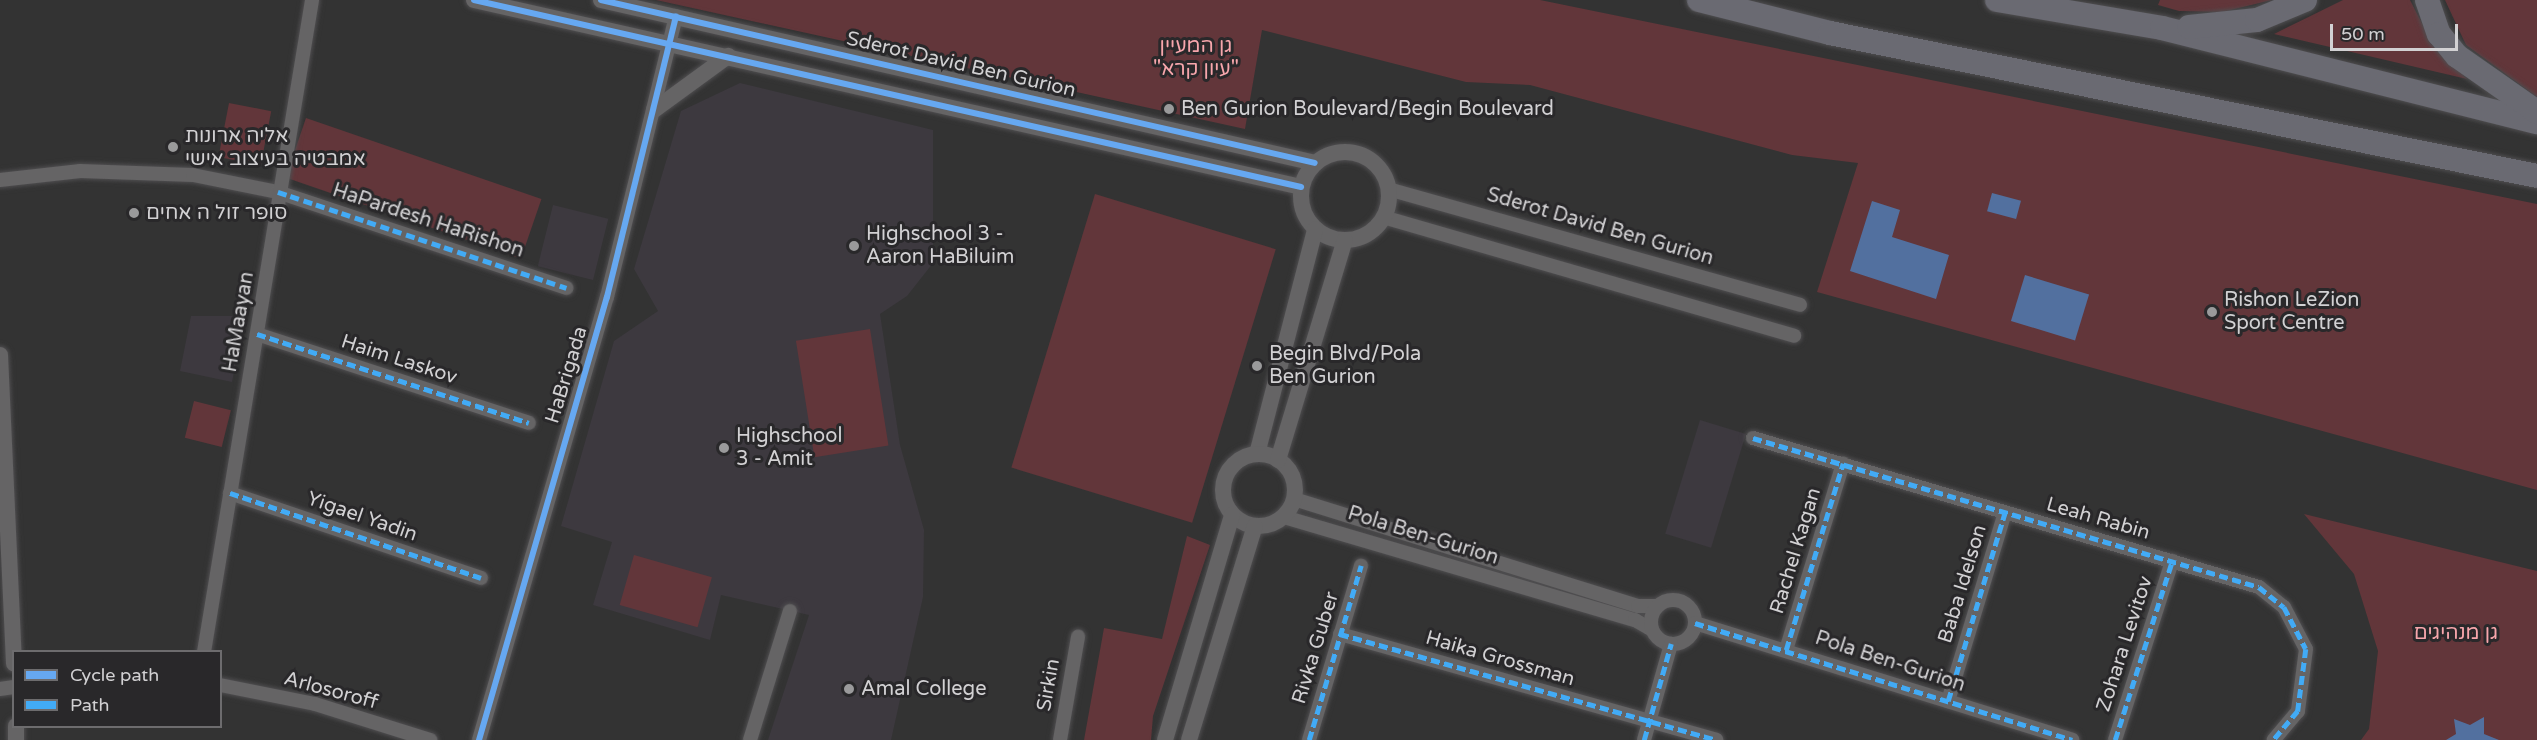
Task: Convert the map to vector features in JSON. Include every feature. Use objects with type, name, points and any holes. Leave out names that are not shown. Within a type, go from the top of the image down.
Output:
[{"type":"highway","points":[[1699,0],[1830,33],[2537,176]]},
{"type":"highway","points":[[1997,0],[2162,28],[2537,122]]},
{"type":"highway","points":[[2162,28],[2235,24],[2305,0]]},
{"type":"highway","points":[[2427,0],[2439,34],[2457,56],[2537,112]]},
{"type":"street","name":"HaMaayan","points":[[204,650],[257,334],[278,192],[312,0]]},
{"type":"street","points":[[474,0],[669,41],[1301,187]]},
{"type":"street","name":"Sderot David Ben Gurion","points":[[601,0],[1315,163]]},
{"type":"street","name":"HaBrigada","points":[[479,740],[608,297],[676,16]]},
{"type":"street","points":[[654,110],[728,56]]},
{"type":"street","points":[[1257,454],[1315,229],[1301,202],[1301,187],[1315,163],[1333,152],[1363,155],[1375,163],[1388,189],[1383,217],[1361,237],[1345,240],[1315,229]]},
{"type":"street","name":"HaPardesh HaRishon","points":[[0,180],[80,171],[181,175],[278,192],[566,288]]},
{"type":"street","name":"Sderot David Ben Gurion","points":[[1388,189],[1800,305]]},
{"type":"street","points":[[1383,217],[1794,336]]},
{"type":"street","points":[[1278,460],[1345,240]]},
{"type":"street","name":"Haim Laskov","points":[[257,334],[529,423]]},
{"type":"street","points":[[0,355],[4,534],[13,650]]},
{"type":"street","name":"Leah Rabin","points":[[1753,438],[2259,587],[2284,607],[2306,649],[2305,678],[2298,711],[2274,740]]},
{"type":"street","points":[[1165,740],[1232,515],[1224,482],[1236,463],[1257,454],[1278,460],[1292,477],[1294,499],[1284,517],[1255,526],[1232,515]]},
{"type":"street","name":"Rachel Kagan","points":[[1786,650],[1843,464]]},
{"type":"street","name":"Yigael Yadin","points":[[230,493],[481,578]]},
{"type":"street","name":"Pola Ben-Gurion","points":[[1294,499],[1638,606],[1656,606]]},
{"type":"street","name":"Baba Idelson","points":[[1948,701],[2005,512]]},
{"type":"street","name":"Pola Ben-Gurion","points":[[1284,517],[1635,620],[1652,630]]},
{"type":"street","points":[[1189,740],[1255,526]]},
{"type":"street","name":"Zohara Levitov","points":[[2115,740],[2172,561]]},
{"type":"street","name":"Rivka Guber","points":[[1309,740],[1361,566]]},
{"type":"street","points":[[1678,600],[1691,608],[1695,623],[1685,641],[1671,644],[1652,630],[1656,606],[1678,600]]},
{"type":"street","points":[[750,740],[790,610]]},
{"type":"street","name":"Pola Ben-Gurion","points":[[1695,623],[2072,740]]},
{"type":"street","name":"Haika Grossman","points":[[1340,634],[1716,740]]},
{"type":"street","name":"Sirkin","points":[[1060,740],[1078,637]]},
{"type":"street","points":[[1644,740],[1671,644]]},
{"type":"street","name":"Arlosoroff","points":[[222,685],[315,704],[430,740]]},
{"type":"shaded area","points":[[740,83],[933,130],[933,263],[907,296],[880,314],[900,445],[924,530],[923,597],[891,740],[768,740],[809,615],[721,595],[710,640],[593,605],[612,542],[561,526],[614,341],[658,311],[634,269],[681,111]]},
{"type":"shaded area","points":[[553,205],[608,219],[593,280],[538,266]]},
{"type":"shaded area","points":[[191,316],[245,316],[232,382],[180,371]]},
{"type":"shaded area","points":[[1700,420],[1746,434],[1711,548],[1665,534]]},
{"type":"green space","name":"גן המעיין \"עיון קרא\"","points":[[656,0],[1540,0],[2537,204],[2537,490],[1817,292],[1858,163],[1792,155],[1530,85],[1466,82],[1262,30],[1245,129]]},
{"type":"green space","points":[[2160,0],[2272,0],[2222,12],[2179,11],[2158,5]]},
{"type":"green space","points":[[2343,0],[2410,0],[2432,43],[2467,79],[2274,34]]},
{"type":"green space","points":[[2445,0],[2537,0],[2537,97],[2466,45]]},
{"type":"green space","points":[[229,103],[271,111],[261,165],[219,157]]},
{"type":"green space","points":[[306,118],[541,199],[521,259],[285,178]]},
{"type":"green space","points":[[1095,194],[1276,249],[1192,523],[1011,468]]},
{"type":"green space","points":[[870,329],[888,446],[814,457],[796,341]]},
{"type":"green space","points":[[194,401],[231,410],[222,447],[185,438]]},
{"type":"green space","name":"גן מנהיגים","points":[[2304,514],[2537,571],[2537,740],[2361,740],[2369,729],[2378,651],[2354,574]]},
{"type":"green space","points":[[1187,536],[1210,545],[1153,716],[1151,740],[1084,740],[1104,628],[1162,639]]},
{"type":"green space","points":[[634,555],[712,577],[698,627],[620,605]]},
{"type":"water","points":[[1992,193],[2021,201],[2016,219],[1987,211]]},
{"type":"water","points":[[1872,201],[1900,210],[1892,237],[1949,255],[1936,299],[1850,271]]},
{"type":"water","points":[[2025,275],[2089,295],[2075,340],[2011,321]]},
{"type":"water","points":[[2484,717],[2484,734],[2499,740],[2446,740],[2456,734],[2454,719],[2470,725]]},
{"type":"marked path","points":[[278,192],[566,288]]},
{"type":"marked path","points":[[257,334],[529,423]]},
{"type":"marked path","points":[[1753,438],[2259,587],[2284,607],[2306,649],[2298,711],[2274,740]]},
{"type":"marked path","points":[[1786,650],[1843,464]]},
{"type":"marked path","points":[[230,493],[481,578]]},
{"type":"marked path","points":[[1948,701],[2005,512]]},
{"type":"marked path","points":[[2115,740],[2172,561]]},
{"type":"marked path","points":[[1309,740],[1361,566]]},
{"type":"marked path","points":[[1695,623],[2072,740]]},
{"type":"marked path","points":[[1340,634],[1716,740]]},
{"type":"marked path","points":[[1644,740],[1671,644]]},
{"type":"cycle path","points":[[474,0],[1301,187]]},
{"type":"cycle path","points":[[601,0],[1315,163]]},
{"type":"cycle path","points":[[479,740],[607,297],[676,16]]},
{"type":"place","name":"Ben Gurion Boulevard/Begin Boulevard","points":[[1169,109]]},
{"type":"place","name":"אליה ארונות אמבטיה בעיצוב אישי","points":[[173,147]]},
{"type":"place","name":"סופר זול ה אחים","points":[[134,213]]},
{"type":"place","name":"Highschool 3 - Aaron HaBiluim","points":[[854,246]]},
{"type":"place","name":"Rishon LeZion Sport Centre","points":[[2212,312]]},
{"type":"place","name":"Begin Blvd/Pola Ben Gurion","points":[[1257,366]]},
{"type":"place","name":"Highschool 3 - Amit","points":[[724,448]]},
{"type":"place","name":"Amal College","points":[[849,689]]}]
